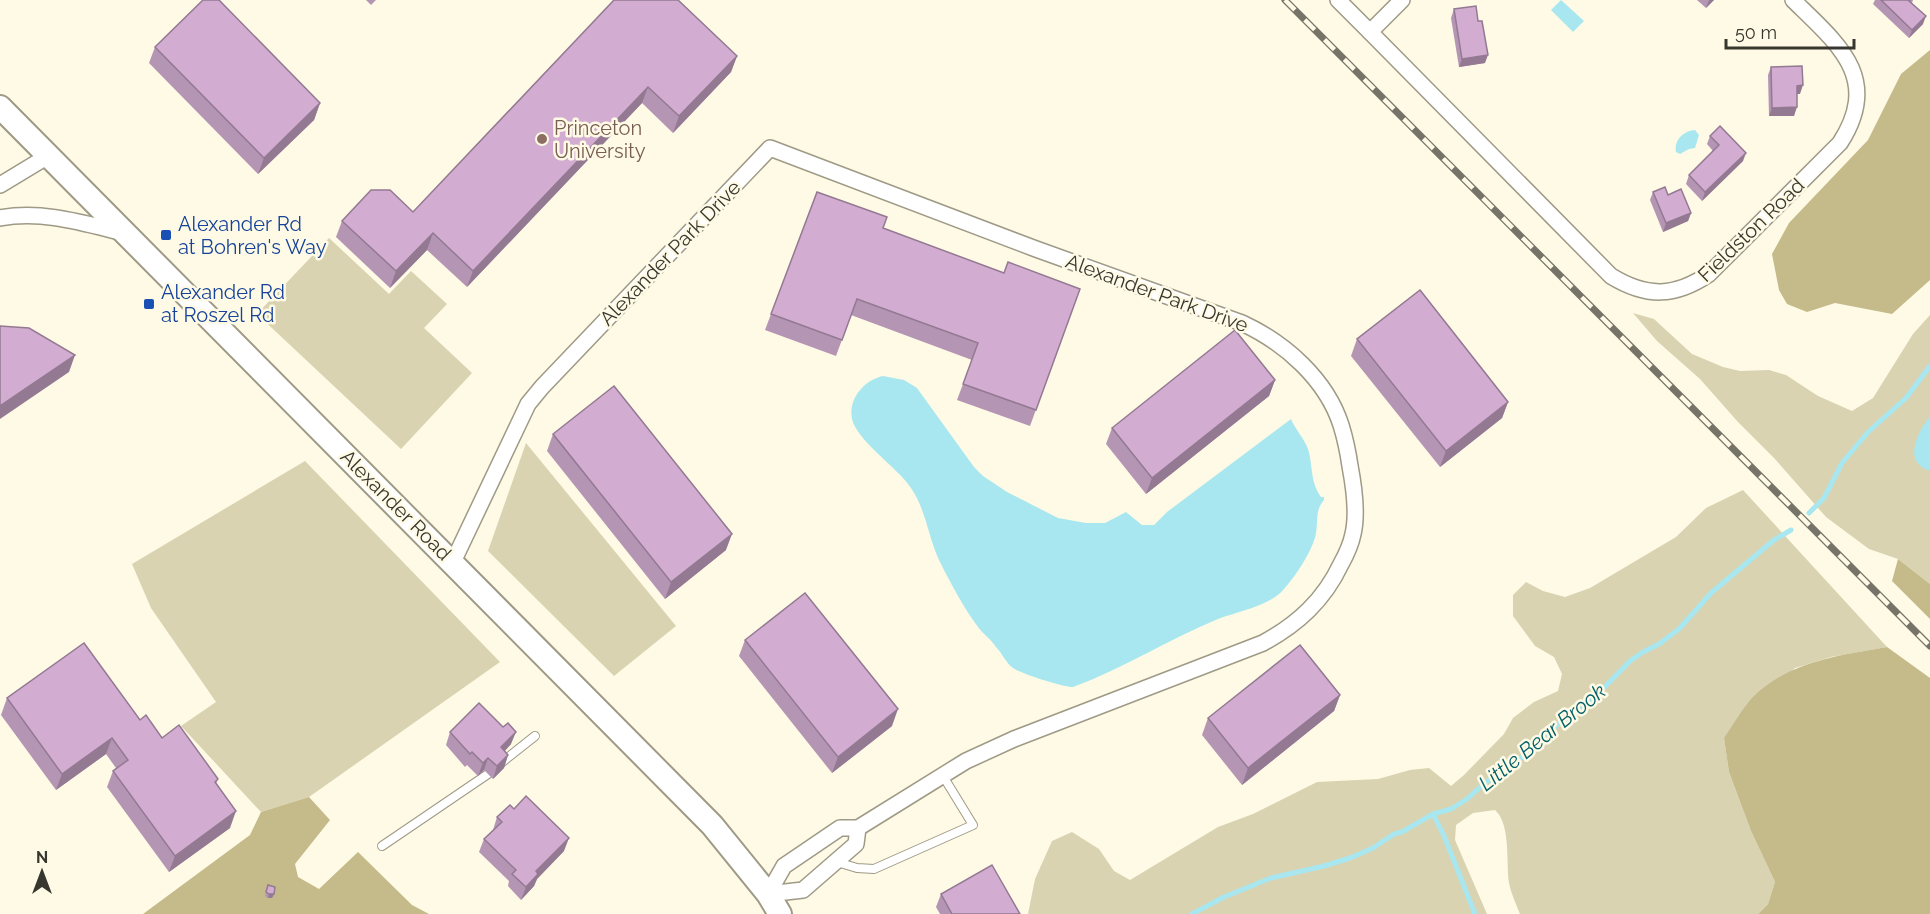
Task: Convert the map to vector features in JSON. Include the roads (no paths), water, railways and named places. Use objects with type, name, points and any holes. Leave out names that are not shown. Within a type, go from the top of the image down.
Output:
[{"type":"street","name":"Fieldston Road","points":[[1338,0],[1611,276],[1626,285],[1644,291],[1660,292],[1676,291],[1694,285],[1709,274],[1839,143],[1849,129],[1855,111],[1857,93],[1854,73],[1847,57],[1835,41],[1793,0]]},
{"type":"street","points":[[1370,32],[1402,0]]},
{"type":"street","name":"Alexander Road","points":[[0,107],[712,825],[768,894],[780,914]]},
{"type":"street","name":"Alexander Park Drive","points":[[453,562],[528,404],[770,148],[1036,249],[1242,323],[1264,333],[1283,347],[1314,379],[1330,401],[1341,425],[1353,481],[1353,534],[1334,580],[1318,601],[1288,628],[1263,643],[1014,739],[966,761],[858,828],[840,828],[784,866],[768,894]]},
{"type":"street","points":[[0,185],[48,156]]},
{"type":"street","points":[[0,218],[41,215],[123,233]]},
{"type":"street","points":[[768,894],[803,890],[856,844],[858,828]]},
{"type":"lane","points":[[500,764],[535,736]]},
{"type":"lane","points":[[382,846],[488,774]]},
{"type":"lane","points":[[837,862],[857,868],[873,869],[973,825],[943,776]]},
{"type":"water","points":[[1561,0],[1584,21],[1573,32],[1551,10]]},
{"type":"water","points":[[1695,130],[1699,135],[1695,148],[1680,154],[1676,152],[1676,144],[1680,137]]},
{"type":"water","points":[[883,376],[904,380],[917,388],[974,467],[983,476],[1007,492],[1058,518],[1086,523],[1105,523],[1126,512],[1142,525],[1154,525],[1167,512],[1291,419],[1308,449],[1317,491],[1321,497],[1324,497],[1318,513],[1315,538],[1293,578],[1271,600],[1218,619],[1110,672],[1073,687],[1025,674],[1011,666],[972,619],[939,560],[916,496],[905,480],[869,445],[855,427],[851,412],[855,398],[864,386]]},
{"type":"water","points":[[1930,416],[1930,471],[1921,467],[1914,454],[1917,438]]},
{"type":"waterway","name":"Little Bear Brook","points":[[1809,513],[1824,498],[1842,463],[1868,432],[1906,398],[1930,366]]},
{"type":"waterway","name":"Little Bear Brook","points":[[1192,914],[1224,897],[1271,878],[1350,858],[1373,848],[1394,834],[1402,832],[1433,814],[1451,809],[1467,799],[1486,782],[1509,770],[1544,735],[1587,705],[1630,661],[1679,629],[1711,593],[1774,540],[1791,530]]},
{"type":"waterway","points":[[1433,814],[1475,914]]},
{"type":"railway","points":[[1285,0],[1930,646]]},
{"type":"place","name":"Princeton University","points":[[542,139]]},
{"type":"place","name":"Alexander Rd at Bohren's Way","points":[[166,235]]},
{"type":"place","name":"Alexander Rd at Roszel Rd","points":[[149,304]]}]
